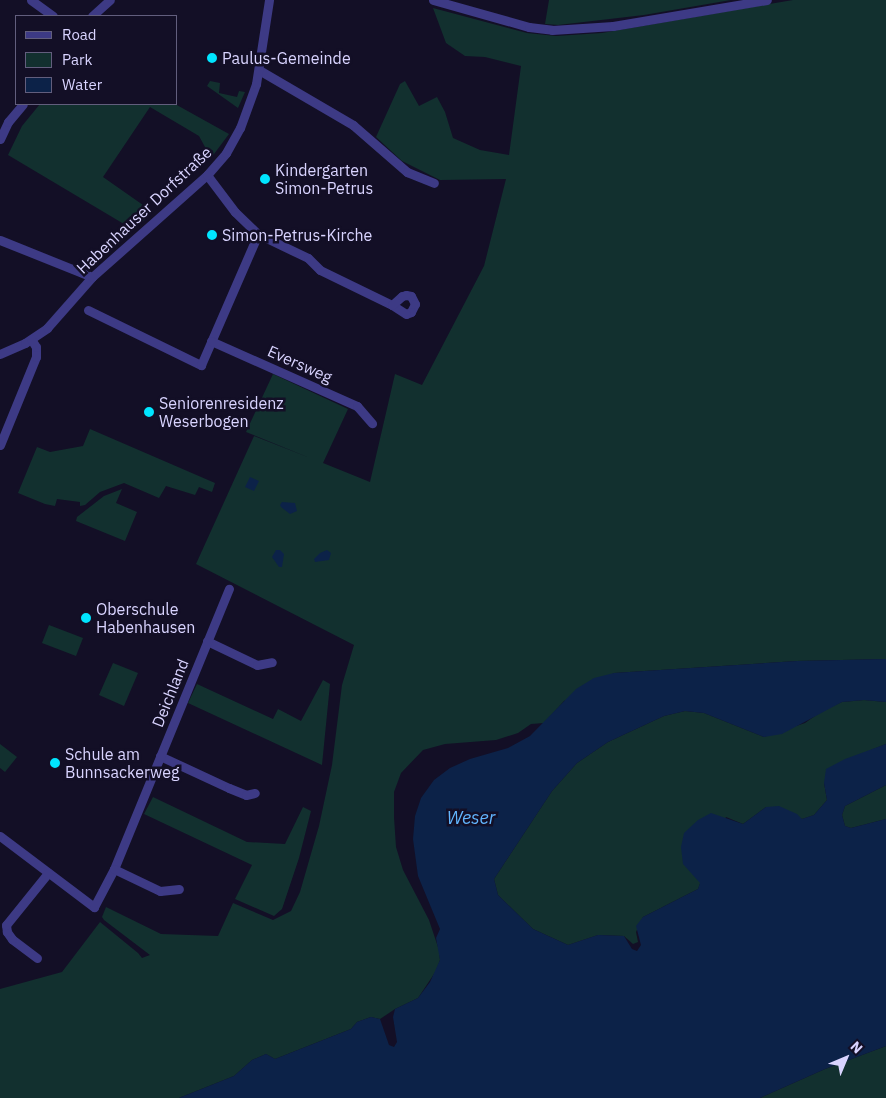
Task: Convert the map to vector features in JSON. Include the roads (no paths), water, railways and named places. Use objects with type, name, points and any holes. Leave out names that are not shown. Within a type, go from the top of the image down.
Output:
[{"type":"street","points":[[31,0],[52,15]]},
{"type":"street","points":[[93,15],[110,0]]},
{"type":"street","name":"Habenhauser Dorfstraße","points":[[0,354],[31,339],[47,328],[92,277],[207,175],[226,153],[240,128],[259,70],[269,0]]},
{"type":"street","points":[[433,0],[529,27],[552,30],[613,26],[767,0]]},
{"type":"street","points":[[259,70],[353,125],[407,172],[434,183]]},
{"type":"street","points":[[0,139],[4,120],[22,105]]},
{"type":"street","points":[[207,175],[235,212],[258,234],[308,258],[320,270],[392,304]]},
{"type":"street","points":[[88,310],[201,365],[258,234]]},
{"type":"street","points":[[0,240],[92,277]]},
{"type":"street","points":[[0,445],[36,357],[36,347],[31,339]]},
{"type":"street","name":"Eversweg","points":[[211,340],[357,406],[372,423]]},
{"type":"street","name":"Deichland","points":[[0,836],[94,907],[114,869],[229,589]]},
{"type":"street","points":[[207,641],[257,665],[272,662]]},
{"type":"street","points":[[160,756],[229,788],[246,794],[255,793]]},
{"type":"street","points":[[114,869],[160,891],[179,889]]},
{"type":"street","points":[[37,958],[12,939],[7,932],[6,925],[48,873]]},
{"type":"water","points":[[250,477],[259,481],[254,491],[245,487]]},
{"type":"water","points":[[282,502],[295,503],[297,511],[290,514],[281,507]]},
{"type":"water","points":[[276,550],[280,550],[284,554],[282,567],[279,567],[272,557]]},
{"type":"water","points":[[327,550],[331,553],[329,560],[315,562],[314,559],[320,553]]},
{"type":"water","name":"Weser","points":[[886,659],[886,702],[864,700],[842,702],[782,734],[764,737],[704,713],[685,711],[664,716],[608,742],[577,763],[552,791],[494,879],[498,895],[533,929],[568,945],[598,935],[624,936],[632,949],[637,951],[641,945],[636,926],[643,917],[698,889],[700,883],[683,864],[681,847],[684,833],[698,820],[711,813],[743,824],[766,807],[779,806],[797,814],[802,819],[814,815],[827,800],[824,783],[826,769],[845,759],[886,744],[886,785],[845,806],[842,815],[845,826],[851,828],[886,819],[886,1046],[825,1069],[760,1098],[179,1098],[234,1076],[252,1060],[266,1054],[275,1059],[351,1029],[357,1022],[371,1017],[380,1019],[389,1045],[394,1047],[397,1042],[393,1017],[395,1009],[418,998],[430,982],[440,960],[436,938],[440,929],[418,876],[413,839],[415,816],[421,798],[434,780],[450,768],[470,759],[508,748],[530,736],[576,689],[594,678],[614,673],[797,661]]},
{"type":"place","name":"Paulus-Gemeinde","points":[[212,58]]},
{"type":"place","name":"Kindergarten Simon-Petrus","points":[[265,179]]},
{"type":"place","name":"Simon-Petrus-Kirche","points":[[212,235]]},
{"type":"place","name":"Seniorenresidenz Weserbogen","points":[[149,412]]},
{"type":"place","name":"Oberschule Habenhausen","points":[[86,618]]},
{"type":"place","name":"Schule am Bunnsackerweg","points":[[55,763]]}]
